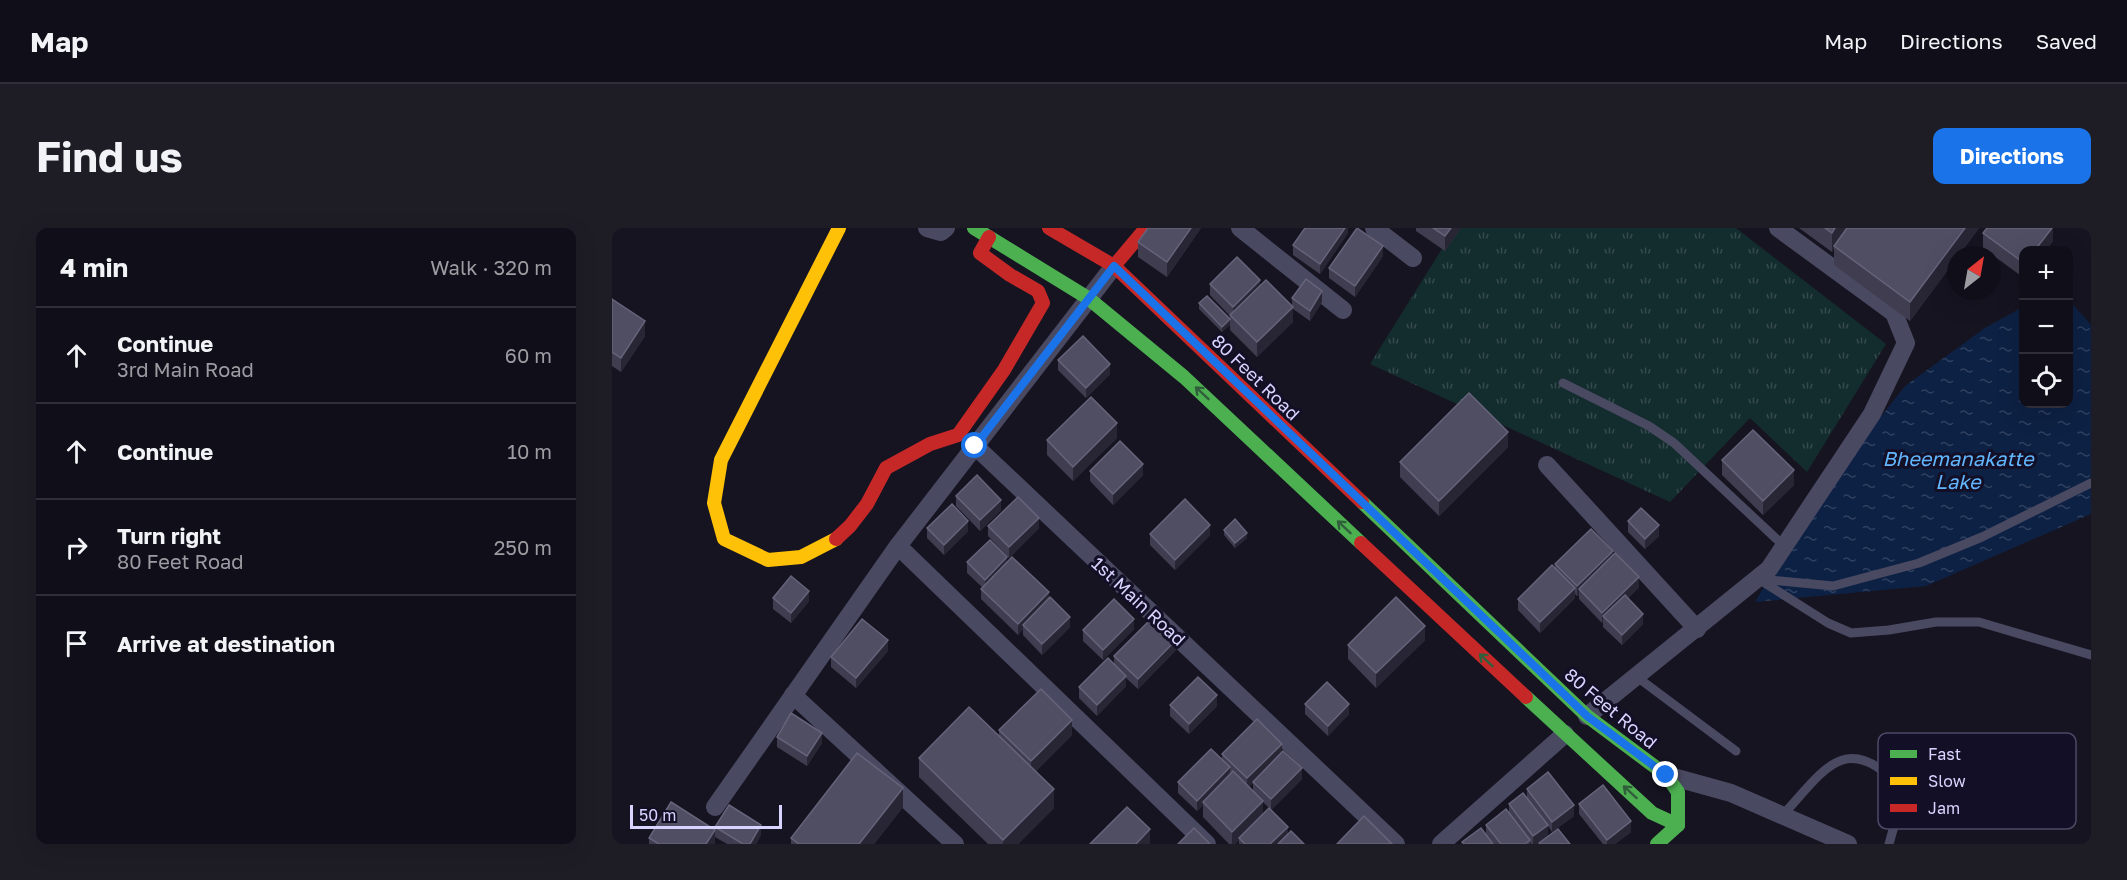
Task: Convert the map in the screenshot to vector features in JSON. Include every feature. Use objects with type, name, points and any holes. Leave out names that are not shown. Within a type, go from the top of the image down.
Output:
[{"type":"main road","points":[[839,228],[721,460],[714,503],[724,539],[768,560],[801,557],[836,538],[850,526],[867,504],[886,468],[930,444],[958,435],[1004,370],[1043,303],[1038,291],[1010,275],[980,253],[988,237]]},
{"type":"main road","points":[[974,228],[1088,298],[1184,377],[1652,813],[1678,825],[1657,844]]},
{"type":"main road","name":"80 Feet Road","points":[[1049,228],[1114,266],[1587,716],[1666,775],[1678,792],[1678,825]]},
{"type":"main road","points":[[1114,266],[1146,228]]},
{"type":"street","points":[[927,228],[941,232],[945,228]]},
{"type":"street","points":[[1240,228],[1344,310]]},
{"type":"street","points":[[1374,228],[1413,258]]},
{"type":"street","points":[[1587,716],[1769,569],[1872,414],[1906,343],[1894,313],[1778,228]]},
{"type":"street","points":[[715,807],[898,546],[1114,266]]},
{"type":"street","name":"1st Main Road","points":[[975,446],[1396,844]]},
{"type":"street","points":[[1547,465],[1697,628]]},
{"type":"street","points":[[898,546],[1207,844]]},
{"type":"street","points":[[794,695],[949,842]]},
{"type":"street","points":[[1441,844],[1565,734]]},
{"type":"street","points":[[1666,775],[1731,793],[1836,842]]},
{"type":"lane","points":[[1563,383],[1649,426],[1674,443],[1784,546]]},
{"type":"lane","points":[[1758,579],[1833,586],[1919,563],[1982,537],[2091,483]]},
{"type":"lane","points":[[1758,579],[1827,623],[1851,633],[1889,630],[1936,622],[1979,622],[2091,655]]},
{"type":"lane","points":[[1637,677],[1736,751]]},
{"type":"lane","points":[[1782,816],[1824,771],[1842,759],[1860,758],[1878,767]]},
{"type":"lane","points":[[1889,844],[1893,829]]},
{"type":"green space","points":[[1455,228],[1736,228],[1886,344],[1807,472],[1750,418],[1670,502],[1370,364]]},
{"type":"water","name":"Bheemanakatte Lake","points":[[2073,305],[2091,325],[2091,514],[1926,586],[1755,602],[1813,503],[1905,386],[1985,328],[2019,309],[2019,408],[2073,408]]},
{"type":"building","points":[[1148,228],[1191,228],[1167,262],[1138,242]]},
{"type":"building","points":[[1305,228],[1345,228],[1320,264],[1293,245]]},
{"type":"building","points":[[1357,228],[1383,246],[1355,286],[1329,268]]},
{"type":"building","points":[[1433,228],[1451,228],[1445,236]]},
{"type":"building","points":[[1825,228],[1835,228],[1832,233]]},
{"type":"building","points":[[1847,228],[1965,228],[1952,246],[1947,246],[1947,252],[1910,302],[1834,246]]},
{"type":"building","points":[[1987,228],[2052,228],[2038,246],[2019,246],[2019,259],[1983,233]]},
{"type":"building","points":[[1237,257],[1260,280],[1233,307],[1210,284]]},
{"type":"building","points":[[1306,279],[1322,291],[1310,311],[1292,298]]},
{"type":"building","points":[[1266,280],[1293,307],[1257,342],[1230,315]]},
{"type":"building","points":[[1207,296],[1230,319],[1222,327],[1199,303]]},
{"type":"building","points":[[612,299],[645,321],[621,358],[612,352]]},
{"type":"building","points":[[1083,336],[1110,364],[1086,388],[1058,360]]},
{"type":"building","points":[[1469,393],[1508,432],[1439,501],[1400,462]]},
{"type":"building","points":[[1091,397],[1117,423],[1073,467],[1047,440]]},
{"type":"building","points":[[1753,430],[1794,470],[1763,501],[1722,460]]},
{"type":"building","points":[[1120,441],[1143,464],[1113,494],[1090,471]]},
{"type":"building","points":[[977,475],[1001,500],[980,520],[956,496]]},
{"type":"building","points":[[1018,497],[1039,518],[1009,547],[988,526]]},
{"type":"building","points":[[1185,499],[1210,525],[1175,560],[1150,534]]},
{"type":"building","points":[[952,504],[968,521],[944,545],[927,528]]},
{"type":"building","points":[[1641,508],[1659,525],[1645,539],[1628,521]]},
{"type":"building","points":[[1235,519],[1247,533],[1235,543],[1224,530]]},
{"type":"building","points":[[1591,529],[1613,551],[1577,586],[1555,564]]},
{"type":"building","points":[[990,540],[1007,557],[985,580],[967,562]]},
{"type":"building","points":[[1615,553],[1639,577],[1602,613],[1579,589]]},
{"type":"building","points":[[1012,557],[1049,592],[1018,624],[981,589]]},
{"type":"building","points":[[1552,565],[1575,588],[1540,622],[1518,599]]},
{"type":"building","points":[[791,576],[809,591],[791,613],[773,598]]},
{"type":"building","points":[[1625,595],[1643,614],[1622,635],[1603,616]]},
{"type":"building","points":[[1050,597],[1070,617],[1042,644],[1023,625]]},
{"type":"building","points":[[1396,597],[1425,626],[1376,673],[1348,645]]},
{"type":"building","points":[[1114,599],[1134,619],[1103,650],[1083,630]]},
{"type":"building","points":[[1153,617],[1176,640],[1138,679],[1114,656]]},
{"type":"building","points":[[862,619],[888,640],[856,678],[831,657]]},
{"type":"building","points":[[1108,658],[1126,676],[1097,705],[1079,687]]},
{"type":"building","points":[[1198,677],[1217,695],[1189,724],[1170,705]]},
{"type":"building","points":[[1327,682],[1349,704],[1328,726],[1305,704]]},
{"type":"building","points":[[1041,689],[1072,720],[1031,761],[999,730]]},
{"type":"building","points":[[969,707],[1054,789],[1003,840],[919,758]]},
{"type":"building","points":[[791,713],[822,733],[807,756],[777,737]]},
{"type":"building","points":[[1257,719],[1282,744],[1247,778],[1222,754]]},
{"type":"building","points":[[1211,749],[1230,767],[1197,801],[1178,782]]},
{"type":"building","points":[[1283,751],[1302,768],[1271,799],[1253,782]]},
{"type":"building","points":[[857,753],[903,788],[859,844],[799,844],[791,838]]},
{"type":"building","points":[[1233,771],[1263,801],[1232,832],[1203,802]]},
{"type":"building","points":[[1548,772],[1574,805],[1552,822],[1527,789]]},
{"type":"building","points":[[1603,785],[1631,821],[1607,840],[1579,804]]},
{"type":"building","points":[[1523,793],[1548,825],[1533,836],[1509,804]]},
{"type":"building","points":[[671,802],[715,830],[706,844],[659,844],[649,838]]},
{"type":"building","points":[[729,805],[761,825],[750,844],[743,844],[715,827]]},
{"type":"building","points":[[1127,807],[1150,829],[1136,844],[1090,844]]},
{"type":"building","points":[[1269,808],[1288,827],[1270,844],[1245,844],[1239,838]]},
{"type":"building","points":[[1506,809],[1530,840],[1525,844],[1501,844],[1486,825]]},
{"type":"building","points":[[1364,816],[1392,844],[1337,844]]},
{"type":"building","points":[[1194,828],[1210,844],[1178,844]]},
{"type":"building","points":[[1481,828],[1493,844],[1464,844],[1462,842]]},
{"type":"building","points":[[1558,829],[1570,844],[1539,843]]},
{"type":"building","points":[[1291,831],[1304,844],[1278,844]]},
{"type":"traffic: fast","points":[[974,228],[1088,298],[1184,377],[1361,543]]},
{"type":"traffic: fast","points":[[1362,502],[1587,716],[1666,775],[1678,792],[1678,825]]},
{"type":"traffic: fast","points":[[1526,697],[1652,813],[1678,825]]},
{"type":"traffic: fast","points":[[1657,844],[1678,825]]},
{"type":"traffic: slow","points":[[836,539],[801,557],[768,560],[724,539],[714,503],[721,460],[839,228]]},
{"type":"traffic: jam","points":[[1049,228],[1114,266],[1362,502]]},
{"type":"traffic: jam","points":[[1114,266],[1146,228]]},
{"type":"traffic: jam","points":[[836,539],[850,526],[867,504],[886,468],[930,444],[958,435],[1004,370],[1043,303],[1038,291],[1010,275],[980,253],[989,237]]},
{"type":"traffic: jam","points":[[1361,543],[1526,697]]},
{"type":"route","points":[[975,446],[1114,266],[1587,716],[1666,775]]}]
